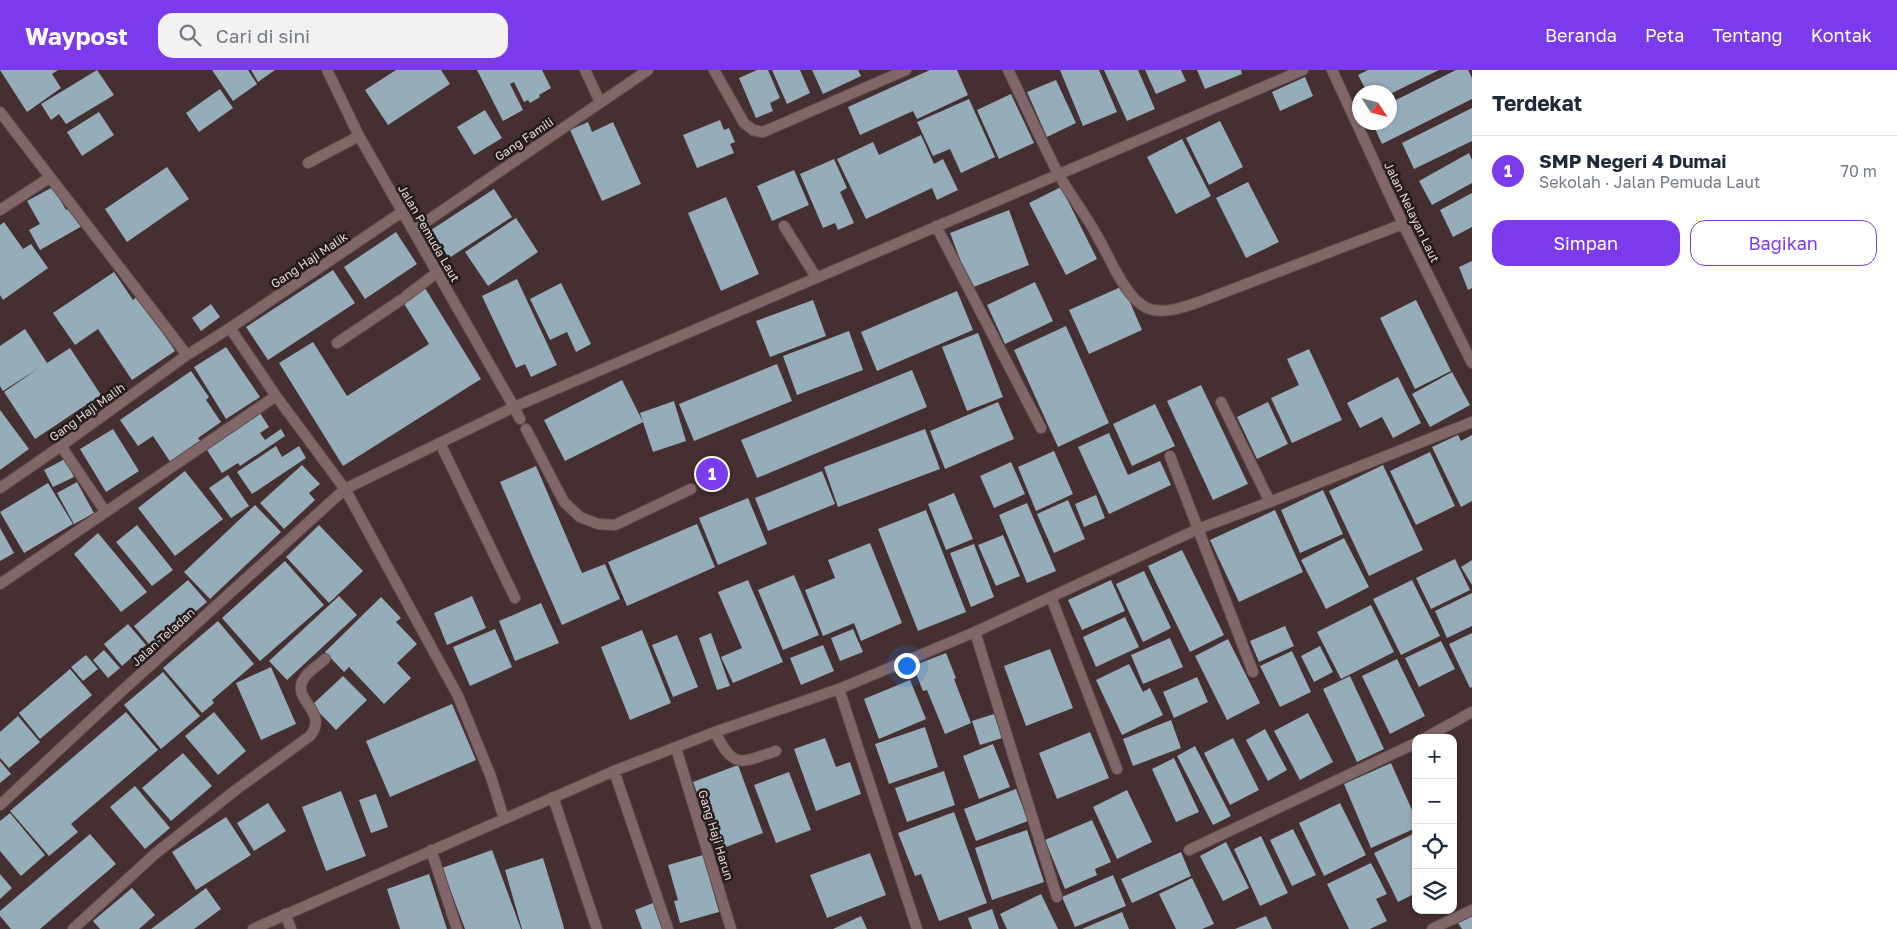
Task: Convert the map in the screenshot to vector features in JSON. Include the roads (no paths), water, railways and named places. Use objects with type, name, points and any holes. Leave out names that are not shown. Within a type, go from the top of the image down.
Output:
[{"type":"street","name":"Jalan Pemuda Laut","points":[[327,70],[360,136],[402,212],[438,272],[520,419]]},
{"type":"street","points":[[585,70],[600,102]]},
{"type":"street","name":"Gang Famili","points":[[414,230],[648,70]]},
{"type":"street","points":[[714,70],[744,123],[752,130],[763,132],[906,70]]},
{"type":"street","points":[[1008,70],[1058,174],[1096,232],[1115,270],[1134,298],[1147,307],[1160,311],[1199,302],[1402,224]]},
{"type":"street","name":"Jalan Teladan","points":[[0,805],[122,690],[345,490],[514,407],[1303,70]]},
{"type":"street","name":"Jalan Nelayan Laut","points":[[1332,70],[1402,224],[1472,364]]},
{"type":"street","points":[[0,112],[187,355]]},
{"type":"street","points":[[308,163],[360,136]]},
{"type":"street","points":[[0,210],[49,178]]},
{"type":"street","name":"Gang Haji Malik","points":[[187,355],[402,212]]},
{"type":"street","points":[[784,226],[816,277]]},
{"type":"street","points":[[936,226],[1041,428]]},
{"type":"street","points":[[338,344],[438,272]]},
{"type":"street","points":[[230,328],[276,396],[345,490],[458,696],[491,777],[504,819]]},
{"type":"street","name":"Gang Haji Malih","points":[[0,488],[187,355]]},
{"type":"street","points":[[0,584],[276,396]]},
{"type":"street","points":[[1221,402],[1270,502]]},
{"type":"street","points":[[253,929],[504,819],[552,796],[715,732],[838,688],[975,632],[1198,529],[1472,422]]},
{"type":"street","points":[[526,429],[564,502],[580,517],[598,524],[615,525],[691,489]]},
{"type":"street","points":[[440,443],[515,598]]},
{"type":"street","points":[[61,446],[105,512]]},
{"type":"street","points":[[1170,456],[1253,672]]},
{"type":"street","points":[[1051,597],[1116,769]]},
{"type":"street","points":[[975,632],[1057,897]]},
{"type":"street","points":[[73,929],[156,852],[237,789],[310,736],[316,725],[316,719],[301,689],[302,681],[325,659]]},
{"type":"street","points":[[838,688],[918,929]]},
{"type":"street","points":[[1432,734],[1472,712]]},
{"type":"street","points":[[715,732],[724,750],[736,759],[744,762],[776,751]]},
{"type":"street","points":[[1189,850],[1412,745]]},
{"type":"street","name":"Gang Haji Harun","points":[[676,748],[731,929]]},
{"type":"street","points":[[614,771],[668,929]]},
{"type":"street","points":[[552,796],[597,929]]},
{"type":"street","points":[[431,850],[457,929]]},
{"type":"street","points":[[1432,929],[1472,910]]},
{"type":"street","points":[[285,914],[291,929]]},
{"type":"place","name":"SMP Negeri 4 Dumai","points":[[712,474]]}]
